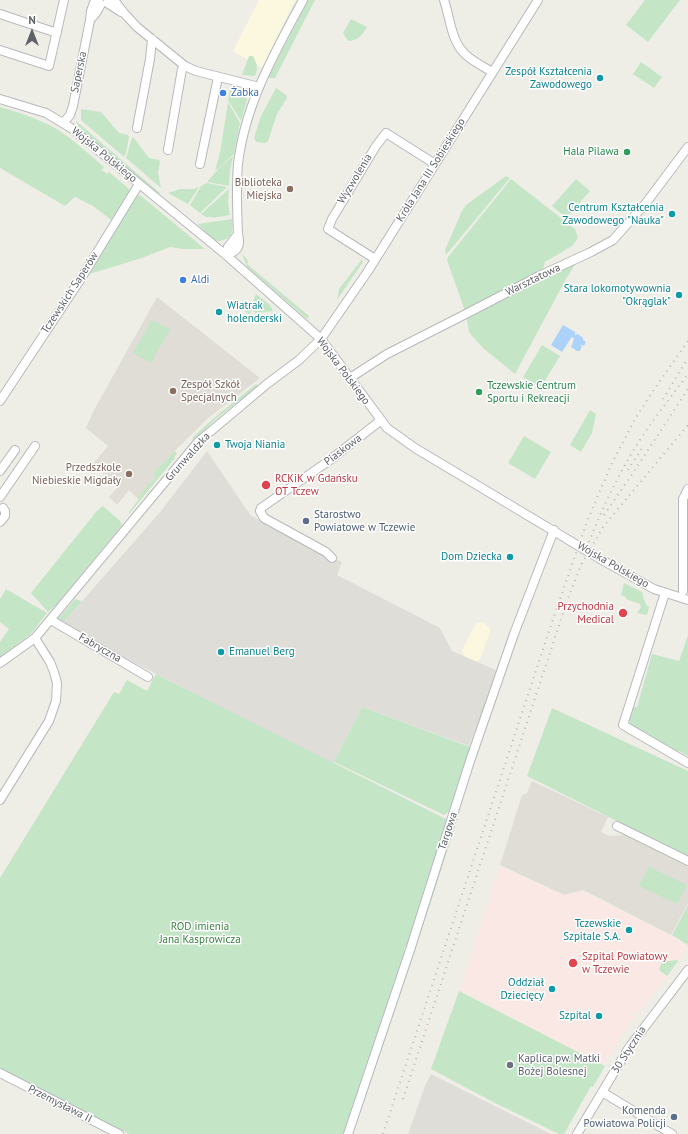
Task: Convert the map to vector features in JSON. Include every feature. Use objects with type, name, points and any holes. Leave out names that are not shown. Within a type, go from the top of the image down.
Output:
[{"type":"street","points":[[0,50],[49,66],[64,0]]},
{"type":"street","points":[[226,255],[233,253],[238,248],[237,189],[239,157],[247,120],[259,87],[303,0]]},
{"type":"street","points":[[444,0],[456,40],[460,48],[466,56],[492,72]]},
{"type":"street","name":"Króla Jana III Sobieskiego","points":[[321,339],[332,325],[375,259],[538,0]]},
{"type":"street","points":[[104,1],[124,13],[152,39],[185,66],[196,71],[259,87]]},
{"type":"street","name":"Saperska","points":[[63,123],[70,115],[73,106],[90,20],[96,14],[104,1]]},
{"type":"street","points":[[0,14],[56,33]]},
{"type":"street","points":[[137,128],[150,59],[152,39]]},
{"type":"street","points":[[168,150],[182,69],[185,66]]},
{"type":"street","points":[[200,164],[218,77]]},
{"type":"street","name":"Wojska Polskiego","points":[[0,99],[46,113],[63,123],[226,255],[321,339],[386,428],[409,444],[640,582],[665,593],[688,600]]},
{"type":"street","name":"Wyzwolenia","points":[[375,259],[328,229],[332,219],[376,146],[386,133],[435,164]]},
{"type":"street","name":"Warsztatowa","points":[[350,378],[387,354],[613,240],[646,203],[688,147]]},
{"type":"street","name":"Tczewskich Saperów","points":[[0,401],[82,277],[140,184]]},
{"type":"street","name":"Grunwaldzka","points":[[35,638],[74,593],[198,442],[267,384],[299,360],[321,339]]},
{"type":"street","name":"Piaskowa","points":[[332,558],[326,552],[264,518],[260,511],[261,508],[330,460],[380,421]]},
{"type":"street","points":[[0,497],[35,446]]},
{"type":"street","points":[[0,471],[15,450]]},
{"type":"street","points":[[683,591],[683,499],[688,489]]},
{"type":"street","points":[[0,522],[5,516],[5,511],[3,508]]},
{"type":"street","name":"Targowa","points":[[348,1134],[410,950],[470,761],[514,634],[554,530]]},
{"type":"street","points":[[665,593],[623,725],[688,763]]},
{"type":"street","name":"Fabryczna","points":[[51,620],[148,677]]},
{"type":"street","points":[[0,663],[35,638],[50,662],[57,683],[56,700],[48,721],[0,800]]},
{"type":"street","points":[[617,826],[688,861]]},
{"type":"street","name":"30 Stycznia","points":[[577,1134],[628,1049],[688,970]]},
{"type":"street","name":"Przemysława II","points":[[0,1073],[119,1134]]},
{"type":"street","points":[[602,1092],[672,1134]]},
{"type":"shaded area","points":[[259,0],[295,0],[262,68],[233,51]]},
{"type":"shaded area","name":"Zespół Szkół Specjalnych","points":[[157,297],[260,378],[207,419],[154,472],[156,476],[137,498],[129,490],[117,505],[109,497],[119,486],[92,465],[108,446],[86,428],[94,410]]},
{"type":"shaded area","points":[[207,451],[251,516],[342,562],[337,575],[440,628],[452,651],[498,671],[469,746],[362,707],[333,764],[131,661],[63,623],[161,511]]},
{"type":"shaded area","points":[[482,622],[490,628],[490,633],[480,659],[475,662],[465,657],[462,651],[475,625]]},
{"type":"shaded area","points":[[532,781],[608,817],[601,832],[609,836],[624,835],[688,867],[688,903],[671,935],[583,890],[564,895],[500,865],[522,795],[527,793]]},
{"type":"shaded area","name":"Szpital Powiatowy w Tczewie","points":[[500,866],[564,895],[583,891],[676,938],[687,948],[665,980],[636,1015],[604,1064],[580,1051],[578,1053],[460,990]]},
{"type":"shaded area","points":[[431,1074],[551,1134],[408,1134],[425,1086]]},
{"type":"green space","points":[[308,0],[315,0],[275,78],[268,78]]},
{"type":"green space","points":[[645,0],[680,0],[648,42],[626,25]]},
{"type":"green space","points":[[351,19],[367,27],[364,33],[359,37],[348,41],[343,33]]},
{"type":"green space","points":[[249,56],[253,56],[256,63],[257,70],[255,76],[242,75]]},
{"type":"green space","points":[[641,62],[662,77],[654,88],[633,74]]},
{"type":"green space","points":[[276,88],[286,95],[287,98],[277,114],[268,141],[265,143],[256,142],[254,138],[261,116]]},
{"type":"green space","points":[[230,89],[240,96],[247,98],[241,121],[228,100]]},
{"type":"green space","points":[[228,102],[240,123],[234,154],[215,171],[220,153]]},
{"type":"green space","points":[[0,107],[46,123],[60,131],[104,167],[102,170],[107,174],[109,172],[129,189],[130,192],[111,220],[93,206],[75,197],[65,206],[0,168]]},
{"type":"green space","points":[[81,109],[101,112],[119,133],[128,135],[129,137],[124,157],[81,120]]},
{"type":"green space","points":[[76,121],[160,193],[158,195],[79,129]]},
{"type":"green space","points":[[132,138],[134,138],[149,158],[159,160],[158,173],[161,188],[126,158]]},
{"type":"green space","points":[[233,156],[229,186],[207,182],[220,167]]},
{"type":"green space","points":[[506,176],[510,178],[446,255],[445,250],[466,205]]},
{"type":"green space","points":[[511,179],[575,229],[578,238],[572,246],[545,262],[543,269],[465,311],[447,260],[448,257]]},
{"type":"green space","points":[[576,179],[590,191],[566,218],[552,206]]},
{"type":"green space","points":[[207,183],[227,187],[200,213],[190,205],[201,186]]},
{"type":"green space","points":[[199,187],[188,204],[168,193],[180,189],[193,189]]},
{"type":"green space","points":[[229,189],[228,203],[230,215],[213,218],[206,217],[201,214]]},
{"type":"green space","points":[[140,195],[205,249],[183,249],[170,247],[139,259],[86,275],[136,197]]},
{"type":"green space","points":[[232,219],[232,232],[222,241],[212,239],[198,224]]},
{"type":"green space","points":[[242,254],[247,259],[247,264],[309,316],[307,319],[247,267]]},
{"type":"green space","points":[[362,259],[363,262],[337,300],[339,289]]},
{"type":"green space","points":[[577,262],[566,279],[515,374],[483,348],[469,332],[467,319]]},
{"type":"green space","points":[[256,294],[270,305],[273,311],[255,313],[252,310],[249,315],[242,308],[249,302],[252,304]]},
{"type":"green space","points":[[152,320],[170,329],[151,363],[133,353]]},
{"type":"green space","points":[[542,345],[560,356],[541,387],[523,377]]},
{"type":"green space","points":[[256,384],[258,386],[217,418],[194,440],[192,438],[215,417]]},
{"type":"green space","points":[[590,410],[596,414],[592,433],[581,452],[570,445]]},
{"type":"green space","points":[[524,436],[551,452],[535,479],[508,463]]},
{"type":"green space","points":[[175,451],[177,454],[174,457],[175,458],[129,514],[139,499],[137,498],[156,476],[153,473]]},
{"type":"green space","points":[[103,506],[120,521],[122,525],[57,604],[48,612],[31,593],[96,512]]},
{"type":"green space","points":[[624,583],[642,592],[646,605],[649,607],[647,615],[637,613],[641,607],[640,604],[626,599],[626,597],[621,595]]},
{"type":"green space","points":[[6,589],[47,613],[31,634],[0,657],[0,642],[9,629],[0,622],[0,599]]},
{"type":"green space","points":[[75,599],[82,601],[62,624],[58,619]]},
{"type":"green space","points":[[688,635],[688,756],[679,751],[675,752],[644,736],[633,728],[629,719],[632,706],[637,707],[652,654],[679,661]]},
{"type":"green space","name":"ROD imienia Jana Kasprowicza","points":[[156,674],[448,820],[428,884],[425,886],[427,888],[408,947],[405,947],[404,949],[407,951],[385,1018],[382,1017],[381,1020],[384,1022],[366,1071],[364,1070],[363,1073],[365,1074],[345,1134],[129,1134],[114,1126],[113,1128],[102,1120],[0,1068],[0,878],[114,692],[119,694],[127,680],[147,691]]},
{"type":"green space","points":[[483,704],[485,706],[451,810],[444,815],[334,762],[362,707],[470,747]]},
{"type":"green space","points":[[552,708],[688,771],[688,857],[527,776]]},
{"type":"green space","points":[[453,826],[455,826],[418,942],[353,1134],[351,1134]]},
{"type":"green space","points":[[649,867],[687,885],[677,904],[639,886]]},
{"type":"green space","points":[[688,905],[688,945],[672,935]]},
{"type":"green space","points":[[678,961],[667,976],[659,970],[662,962]]},
{"type":"green space","points":[[459,991],[605,1066],[593,1087],[591,1086],[564,1134],[559,1134],[495,1103],[431,1069]]},
{"type":"water","points":[[563,325],[575,332],[575,335],[578,334],[586,342],[584,346],[579,344],[582,346],[580,351],[577,351],[571,347],[574,339],[573,337],[562,352],[551,345]]},
{"type":"railway","points":[[383,1134],[551,625],[588,519],[611,465],[635,419],[688,341]]},
{"type":"railway","points":[[663,399],[688,358]]},
{"type":"railway","points":[[589,542],[618,477],[630,456],[651,424],[688,374]]},
{"type":"railway","points":[[604,515],[688,389]]},
{"type":"railway","points":[[403,1099],[567,601],[582,563],[603,527],[688,425]]},
{"type":"railway","points":[[628,470],[644,445]]},
{"type":"place","name":"Zespół Kształcenia Zawodowego","points":[[600,78]]},
{"type":"place","name":"Żabka","points":[[223,93]]},
{"type":"place","name":"Hala Pilawa","points":[[627,152]]},
{"type":"place","name":"Biblioteka Miejska","points":[[290,189]]},
{"type":"place","name":"Centrum Kształcenia Zawodowego \"Nauka\"","points":[[672,214]]},
{"type":"place","name":"Aldi","points":[[183,280]]},
{"type":"place","name":"Stara lokomotywownia \"Okrąglak\"","points":[[679,295]]},
{"type":"place","name":"Wiatrak holenderski","points":[[219,312]]},
{"type":"place","name":"Zespół Szkół Specjalnych","points":[[173,391]]},
{"type":"place","name":"Tczewskie Centrum Sportu i Rekreacji","points":[[479,392]]},
{"type":"place","name":"Twoja Niania","points":[[217,445]]},
{"type":"place","name":"Przedszkole Niebieskie Migdały","points":[[129,474]]},
{"type":"place","name":"RCKiK w Gdańsku OT Tczew","points":[[266,485]]},
{"type":"place","name":"Starostwo Powiatowe w Tczewie","points":[[306,521]]},
{"type":"place","name":"Dom Dziecka","points":[[510,557]]},
{"type":"place","name":"Przychodnia Medical","points":[[623,613]]},
{"type":"place","name":"Emanuel Berg","points":[[221,652]]},
{"type":"place","name":"Tczewskie Szpitale S.A.","points":[[629,930]]},
{"type":"place","name":"Szpital Powiatowy w Tczewie","points":[[573,963]]},
{"type":"place","name":"Oddział Dziecięcy","points":[[552,989]]},
{"type":"place","name":"Szpital","points":[[599,1016]]},
{"type":"place","name":"Kaplica pw. Matki Bożej Bolesnej","points":[[510,1065]]},
{"type":"place","name":"Komenda Powiatowa Policji","points":[[674,1117]]}]
